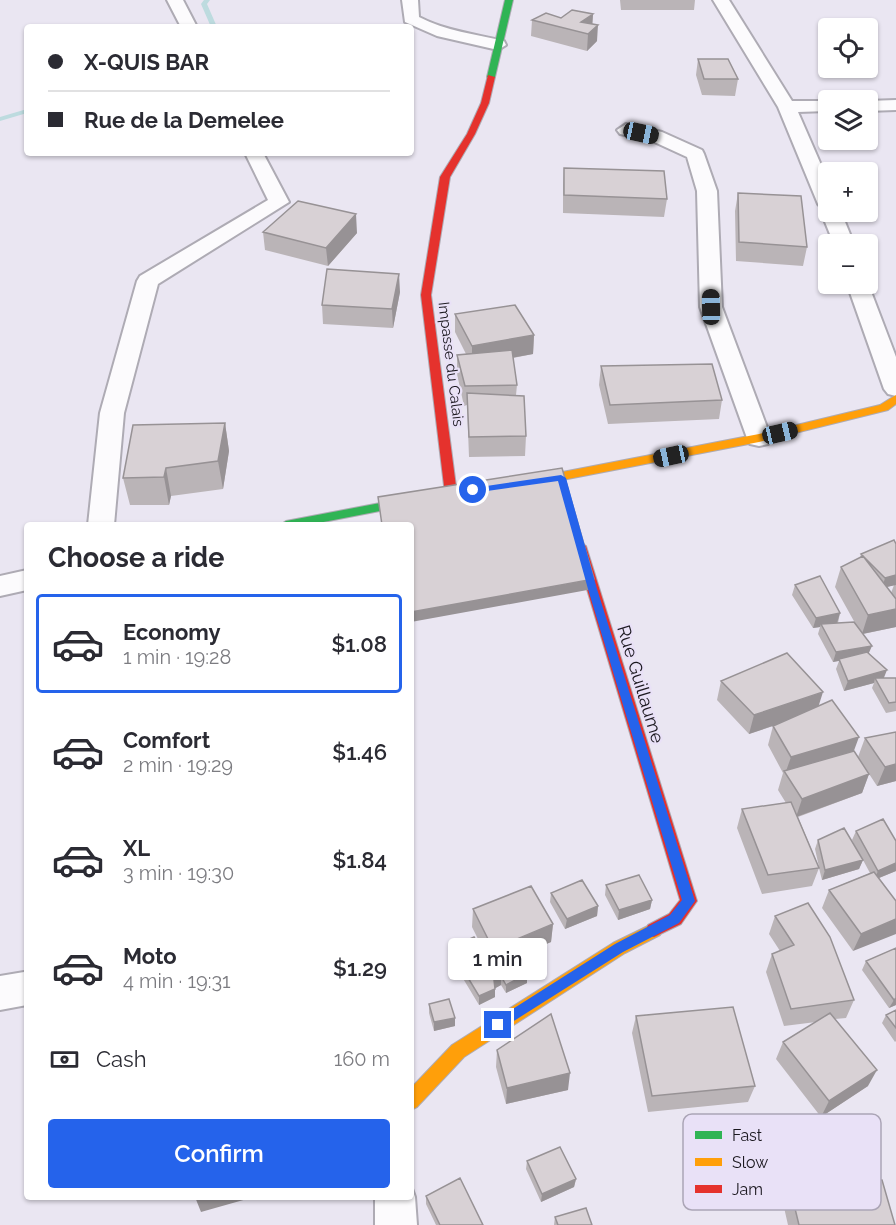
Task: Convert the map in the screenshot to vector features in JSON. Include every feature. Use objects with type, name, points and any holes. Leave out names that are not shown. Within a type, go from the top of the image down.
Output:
[{"type":"street","points":[[175,0],[187,24]]},
{"type":"street","points":[[410,0],[411,19],[421,25],[435,31],[498,45]]},
{"type":"street","name":"Impasse du Calais","points":[[302,522],[456,493],[426,295],[445,177],[471,134],[485,103],[509,0]]},
{"type":"street","points":[[722,0],[787,107],[818,180]]},
{"type":"street","points":[[878,106],[896,105]]},
{"type":"street","points":[[787,107],[818,106]]},
{"type":"street","points":[[626,130],[655,136],[695,154],[707,191],[711,307],[759,438]]},
{"type":"street","points":[[101,522],[112,413],[148,281],[279,202],[256,156]]},
{"type":"street","points":[[864,294],[885,326],[896,389]]},
{"type":"street","points":[[506,486],[563,483],[884,408],[896,398]]},
{"type":"street","name":"Rue Guillaume","points":[[414,1098],[458,1051],[619,948],[675,919],[689,901],[577,534]]},
{"type":"street","points":[[0,586],[24,581]]},
{"type":"street","points":[[395,1200],[396,1225]]},
{"type":"building","points":[[572,10],[593,14],[581,22],[598,25],[588,34],[532,20],[546,13],[561,18]]},
{"type":"building","points":[[698,59],[728,59],[738,79],[704,79]]},
{"type":"building","points":[[564,168],[664,171],[667,199],[564,195]]},
{"type":"building","points":[[738,193],[801,196],[807,247],[739,242]]},
{"type":"building","points":[[298,201],[356,214],[326,248],[263,232]]},
{"type":"building","points":[[327,269],[399,274],[392,309],[322,305]]},
{"type":"building","points":[[515,305],[534,335],[472,346],[455,314]]},
{"type":"building","points":[[512,350],[517,385],[465,386],[457,355]]},
{"type":"building","points":[[712,364],[722,400],[610,405],[601,366]]},
{"type":"building","points":[[467,393],[524,396],[526,436],[469,437]]},
{"type":"building","points":[[225,423],[218,461],[166,468],[164,477],[123,478],[133,425]]},
{"type":"building","points":[[562,468],[594,579],[414,611],[414,522],[382,522],[378,497]]},
{"type":"building","points":[[894,540],[896,575],[885,578],[861,554]]},
{"type":"building","points":[[863,556],[896,599],[896,609],[868,615],[841,567]]},
{"type":"building","points":[[820,576],[840,613],[816,618],[795,585]]},
{"type":"building","points":[[854,622],[872,646],[836,652],[821,624]]},
{"type":"building","points":[[867,652],[887,670],[848,681],[839,659]]},
{"type":"building","points":[[787,653],[823,692],[754,715],[721,681]]},
{"type":"building","points":[[875,678],[896,678],[896,702],[889,703]]},
{"type":"building","points":[[832,700],[859,737],[791,757],[773,726]]},
{"type":"building","points":[[896,732],[896,764],[885,767],[865,738]]},
{"type":"building","points":[[854,751],[869,774],[802,799],[784,771]]},
{"type":"building","points":[[791,802],[819,868],[768,875],[742,809]]},
{"type":"building","points":[[883,819],[896,841],[896,863],[878,871],[856,831]]},
{"type":"building","points":[[844,828],[863,860],[825,870],[818,840]]},
{"type":"building","points":[[874,872],[896,901],[896,919],[861,934],[829,890]]},
{"type":"building","points":[[639,875],[652,900],[619,910],[606,885]]},
{"type":"building","points":[[582,880],[598,906],[567,919],[551,893]]},
{"type":"building","points":[[531,886],[553,924],[493,949],[473,909]]},
{"type":"building","points":[[808,903],[830,937],[854,1000],[791,1009],[772,954],[794,945],[775,916]]},
{"type":"building","points":[[474,937],[492,967],[516,956],[527,974],[506,985],[501,976],[494,980],[495,989],[479,996],[450,948]]},
{"type":"building","points":[[896,948],[896,998],[894,1000],[866,961]]},
{"type":"building","points":[[449,999],[455,1018],[434,1022],[429,1004]]},
{"type":"building","points":[[733,1007],[755,1086],[652,1096],[636,1016]]},
{"type":"building","points":[[896,1010],[896,1028],[886,1015]]},
{"type":"building","points":[[830,1013],[877,1070],[829,1101],[783,1042]]},
{"type":"building","points":[[551,1014],[570,1073],[507,1088],[497,1050]]},
{"type":"building","points":[[560,1147],[576,1179],[542,1194],[527,1161]]},
{"type":"building","points":[[460,1178],[483,1225],[440,1225],[426,1196]]},
{"type":"building","points":[[881,1180],[895,1225],[799,1225],[795,1210],[881,1210]]},
{"type":"building","points":[[586,1208],[592,1225],[558,1225],[555,1217]]},
{"type":"waterway","points":[[207,0],[204,4],[213,24]]},
{"type":"waterway","points":[[0,119],[24,112]]},
{"type":"traffic: fast","points":[[491,77],[509,0]]},
{"type":"traffic: fast","points":[[302,522],[422,499]]},
{"type":"traffic: slow","points":[[521,484],[759,438],[884,408],[896,398]]},
{"type":"traffic: slow","points":[[414,1098],[458,1051],[619,948],[654,930]]},
{"type":"traffic: jam","points":[[451,494],[426,295],[445,177],[471,134],[485,103],[491,77]]},
{"type":"traffic: jam","points":[[580,546],[689,901],[675,919],[654,930]]},
{"type":"route","points":[[473,490],[561,478],[592,589],[689,901],[675,919],[619,948],[498,1025]]}]
